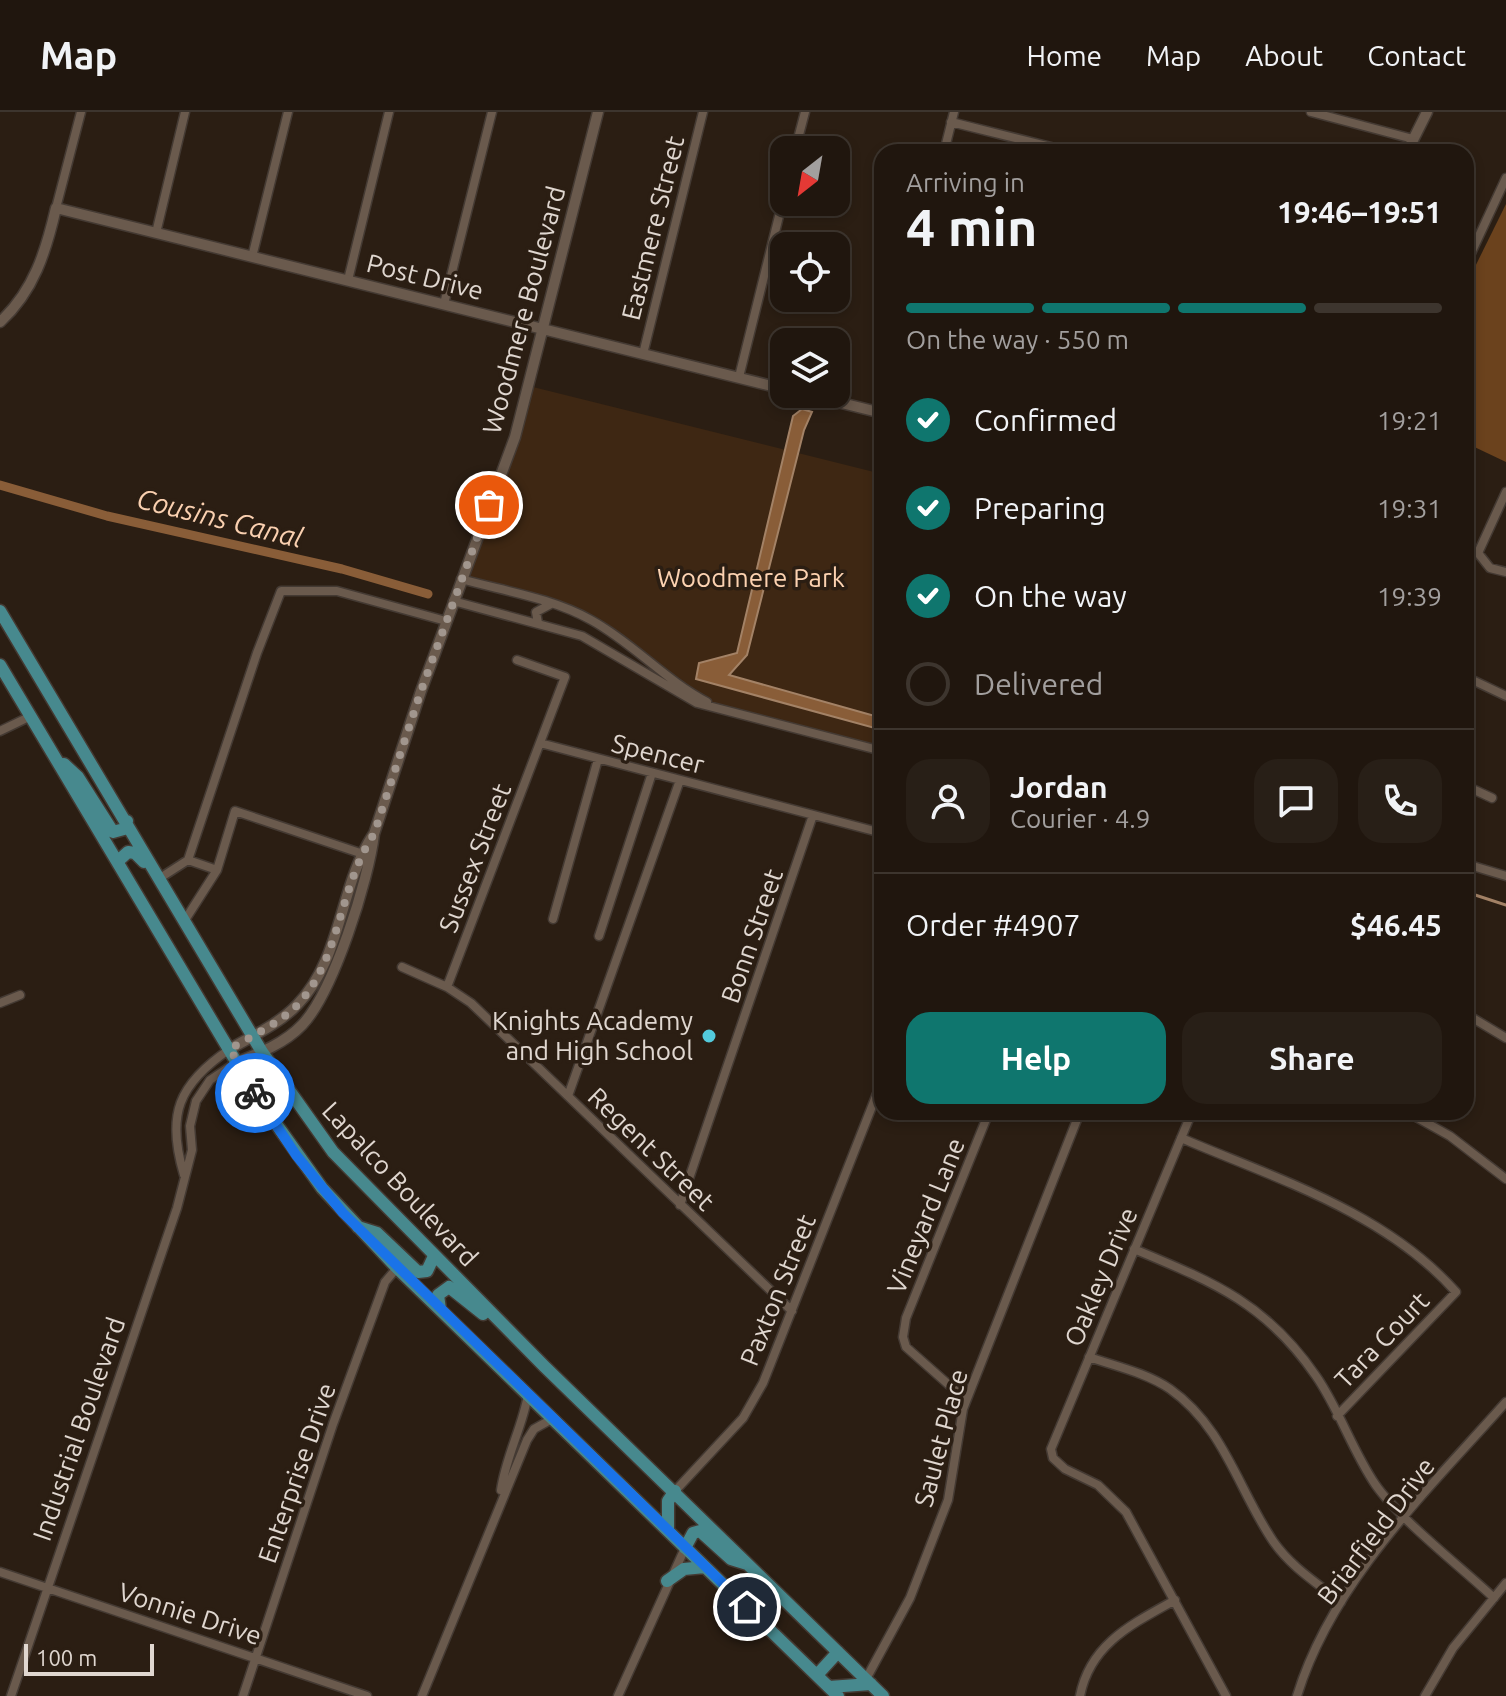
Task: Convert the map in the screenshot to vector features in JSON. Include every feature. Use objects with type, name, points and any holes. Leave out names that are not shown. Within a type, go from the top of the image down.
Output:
[{"type":"main road","name":"Lapalco Boulevard","points":[[0,611],[262,1052],[333,1152],[434,1256],[883,1696]]},
{"type":"main road","name":"Lapalco Boulevard","points":[[2,672],[296,1155],[355,1226],[397,1268],[833,1691]]},
{"type":"main road","points":[[55,757],[78,777],[113,832],[124,829],[127,821]]},
{"type":"main road","points":[[118,861],[128,852],[142,857],[178,921],[201,948]]},
{"type":"main road","points":[[355,1226],[377,1233],[418,1272],[427,1271],[434,1256]]},
{"type":"main road","points":[[440,1310],[438,1295],[449,1287],[477,1311],[504,1325]]},
{"type":"main road","points":[[668,1530],[668,1501],[675,1491]]},
{"type":"main road","points":[[685,1548],[693,1533],[700,1531],[731,1559],[750,1565]]},
{"type":"main road","points":[[667,1581],[684,1569],[705,1567]]},
{"type":"main road","points":[[817,1675],[838,1652]]},
{"type":"main road","points":[[833,1691],[868,1682]]},
{"type":"street","points":[[0,322],[32,282],[41,262],[81,112]]},
{"type":"street","points":[[156,233],[185,112]]},
{"type":"street","points":[[252,257],[288,112]]},
{"type":"street","points":[[348,280],[389,112]]},
{"type":"street","points":[[444,304],[492,112]]},
{"type":"street","name":"Woodmere Boulevard","points":[[253,1036],[291,1011],[313,985],[366,856],[453,601],[515,437],[598,112]]},
{"type":"street","name":"Eastmere Street","points":[[643,354],[703,112]]},
{"type":"street","points":[[799,136],[805,112]]},
{"type":"street","points":[[946,144],[954,112]]},
{"type":"street","points":[[1311,112],[1413,139]]},
{"type":"street","points":[[1411,144],[1427,112]]},
{"type":"street","points":[[951,122],[1039,144]]},
{"type":"street","points":[[1474,247],[1506,178]]},
{"type":"street","name":"Post Drive","points":[[56,208],[770,385]]},
{"type":"street","points":[[739,377],[779,216]]},
{"type":"street","points":[[850,405],[874,411]]},
{"type":"street","points":[[1506,492],[1478,553],[1490,568],[1506,572]]},
{"type":"street","points":[[1496,511],[1506,516]]},
{"type":"street","points":[[461,579],[552,604],[593,621],[668,678],[719,708]]},
{"type":"street","points":[[160,878],[188,860],[257,653],[281,591],[337,591],[446,621]]},
{"type":"street","points":[[453,601],[539,623],[599,644],[687,698],[874,749]]},
{"type":"street","points":[[539,623],[536,612],[552,604]]},
{"type":"street","points":[[517,660],[565,677],[540,743]]},
{"type":"street","points":[[1474,681],[1506,696]]},
{"type":"street","points":[[0,731],[31,716]]},
{"type":"street","name":"Spencer","points":[[540,743],[874,831]]},
{"type":"street","name":"Sussex Street","points":[[447,987],[540,743]]},
{"type":"street","points":[[553,919],[598,759]]},
{"type":"street","points":[[599,936],[652,773]]},
{"type":"street","points":[[568,1096],[680,780]]},
{"type":"street","points":[[1474,790],[1492,798]]},
{"type":"street","points":[[185,920],[217,870],[235,811],[366,856]]},
{"type":"street","name":"Bonn Street","points":[[680,1205],[813,815]]},
{"type":"street","name":"Woodmere Boulevard","points":[[262,1052],[301,1026],[319,1002],[366,856]]},
{"type":"street","points":[[188,860],[217,870]]},
{"type":"street","points":[[1474,866],[1506,876]]},
{"type":"street","name":"Regent Street","points":[[402,967],[447,987],[471,1003],[792,1311]]},
{"type":"street","points":[[0,1003],[20,995]]},
{"type":"street","points":[[1474,1019],[1506,1038]]},
{"type":"street","name":"Industrial Boulevard","points":[[184,1176],[175,1136],[179,1105],[194,1077],[230,1049],[253,1036]]},
{"type":"street","name":"Industrial Boulevard","points":[[11,1696],[177,1208],[192,1150],[190,1126],[196,1101],[210,1080],[237,1062],[262,1052]]},
{"type":"street","name":"Paxton Street","points":[[675,1491],[743,1418],[763,1383],[874,1101]]},
{"type":"street","name":"Vineyard Lane","points":[[966,1400],[906,1347],[903,1337],[906,1318],[986,1120]]},
{"type":"street","name":"Saulet Place","points":[[868,1682],[910,1598],[948,1500],[966,1400],[1077,1120]]},
{"type":"street","name":"Oakley Drive","points":[[1175,1600],[1126,1512],[1098,1485],[1065,1469],[1053,1458],[1051,1449],[1189,1120]]},
{"type":"street","points":[[1421,1120],[1450,1136],[1506,1179]]},
{"type":"street","name":"Tara Court","points":[[1181,1138],[1359,1215],[1441,1276],[1456,1292],[1337,1416]]},
{"type":"street","points":[[1134,1249],[1207,1279],[1249,1303],[1276,1327],[1317,1377],[1376,1485],[1494,1598]]},
{"type":"street","name":"Enterprise Drive","points":[[243,1696],[333,1424],[385,1282],[397,1268]]},
{"type":"street","points":[[1089,1357],[1147,1377],[1185,1401],[1217,1437],[1254,1508],[1289,1562],[1341,1602]]},
{"type":"street","points":[[499,1503],[506,1460],[524,1416],[528,1395]]},
{"type":"street","name":"Briarfield Drive","points":[[1297,1696],[1305,1671],[1341,1602],[1406,1516],[1506,1402]]},
{"type":"street","points":[[422,1696],[499,1503],[534,1429],[552,1419]]},
{"type":"street","points":[[618,1696],[667,1581],[685,1548]]},
{"type":"street","name":"Vonnie Drive","points":[[0,1572],[256,1657],[348,1693],[367,1696]]},
{"type":"street","points":[[1425,1696],[1453,1648],[1506,1583]]},
{"type":"street","points":[[1080,1696],[1088,1667],[1108,1642],[1175,1600],[1226,1696]]},
{"type":"green space","name":"Woodmere Park","points":[[529,386],[874,472],[874,749],[719,708],[575,612],[461,579]]},
{"type":"shaded area","points":[[1506,204],[1506,462],[1474,447],[1474,269]]},
{"type":"shaded area","points":[[802,409],[812,412],[804,430],[747,655],[729,675],[874,716],[874,728],[696,679],[699,663],[737,653],[793,416]]},
{"type":"waterway","name":"Cousins Canal","points":[[0,485],[107,516],[342,569],[428,594]]},
{"type":"waterway","points":[[1474,895],[1506,905]]},
{"type":"way so far","points":[[255,1093],[230,1049],[291,1011],[300,1003],[321,970],[361,854],[374,834],[421,691],[489,505]]},
{"type":"place","name":"Knights Academy and High School","points":[[709,1036]]},
{"type":"route","points":[[255,1093],[296,1155],[343,1213],[747,1607]]}]
